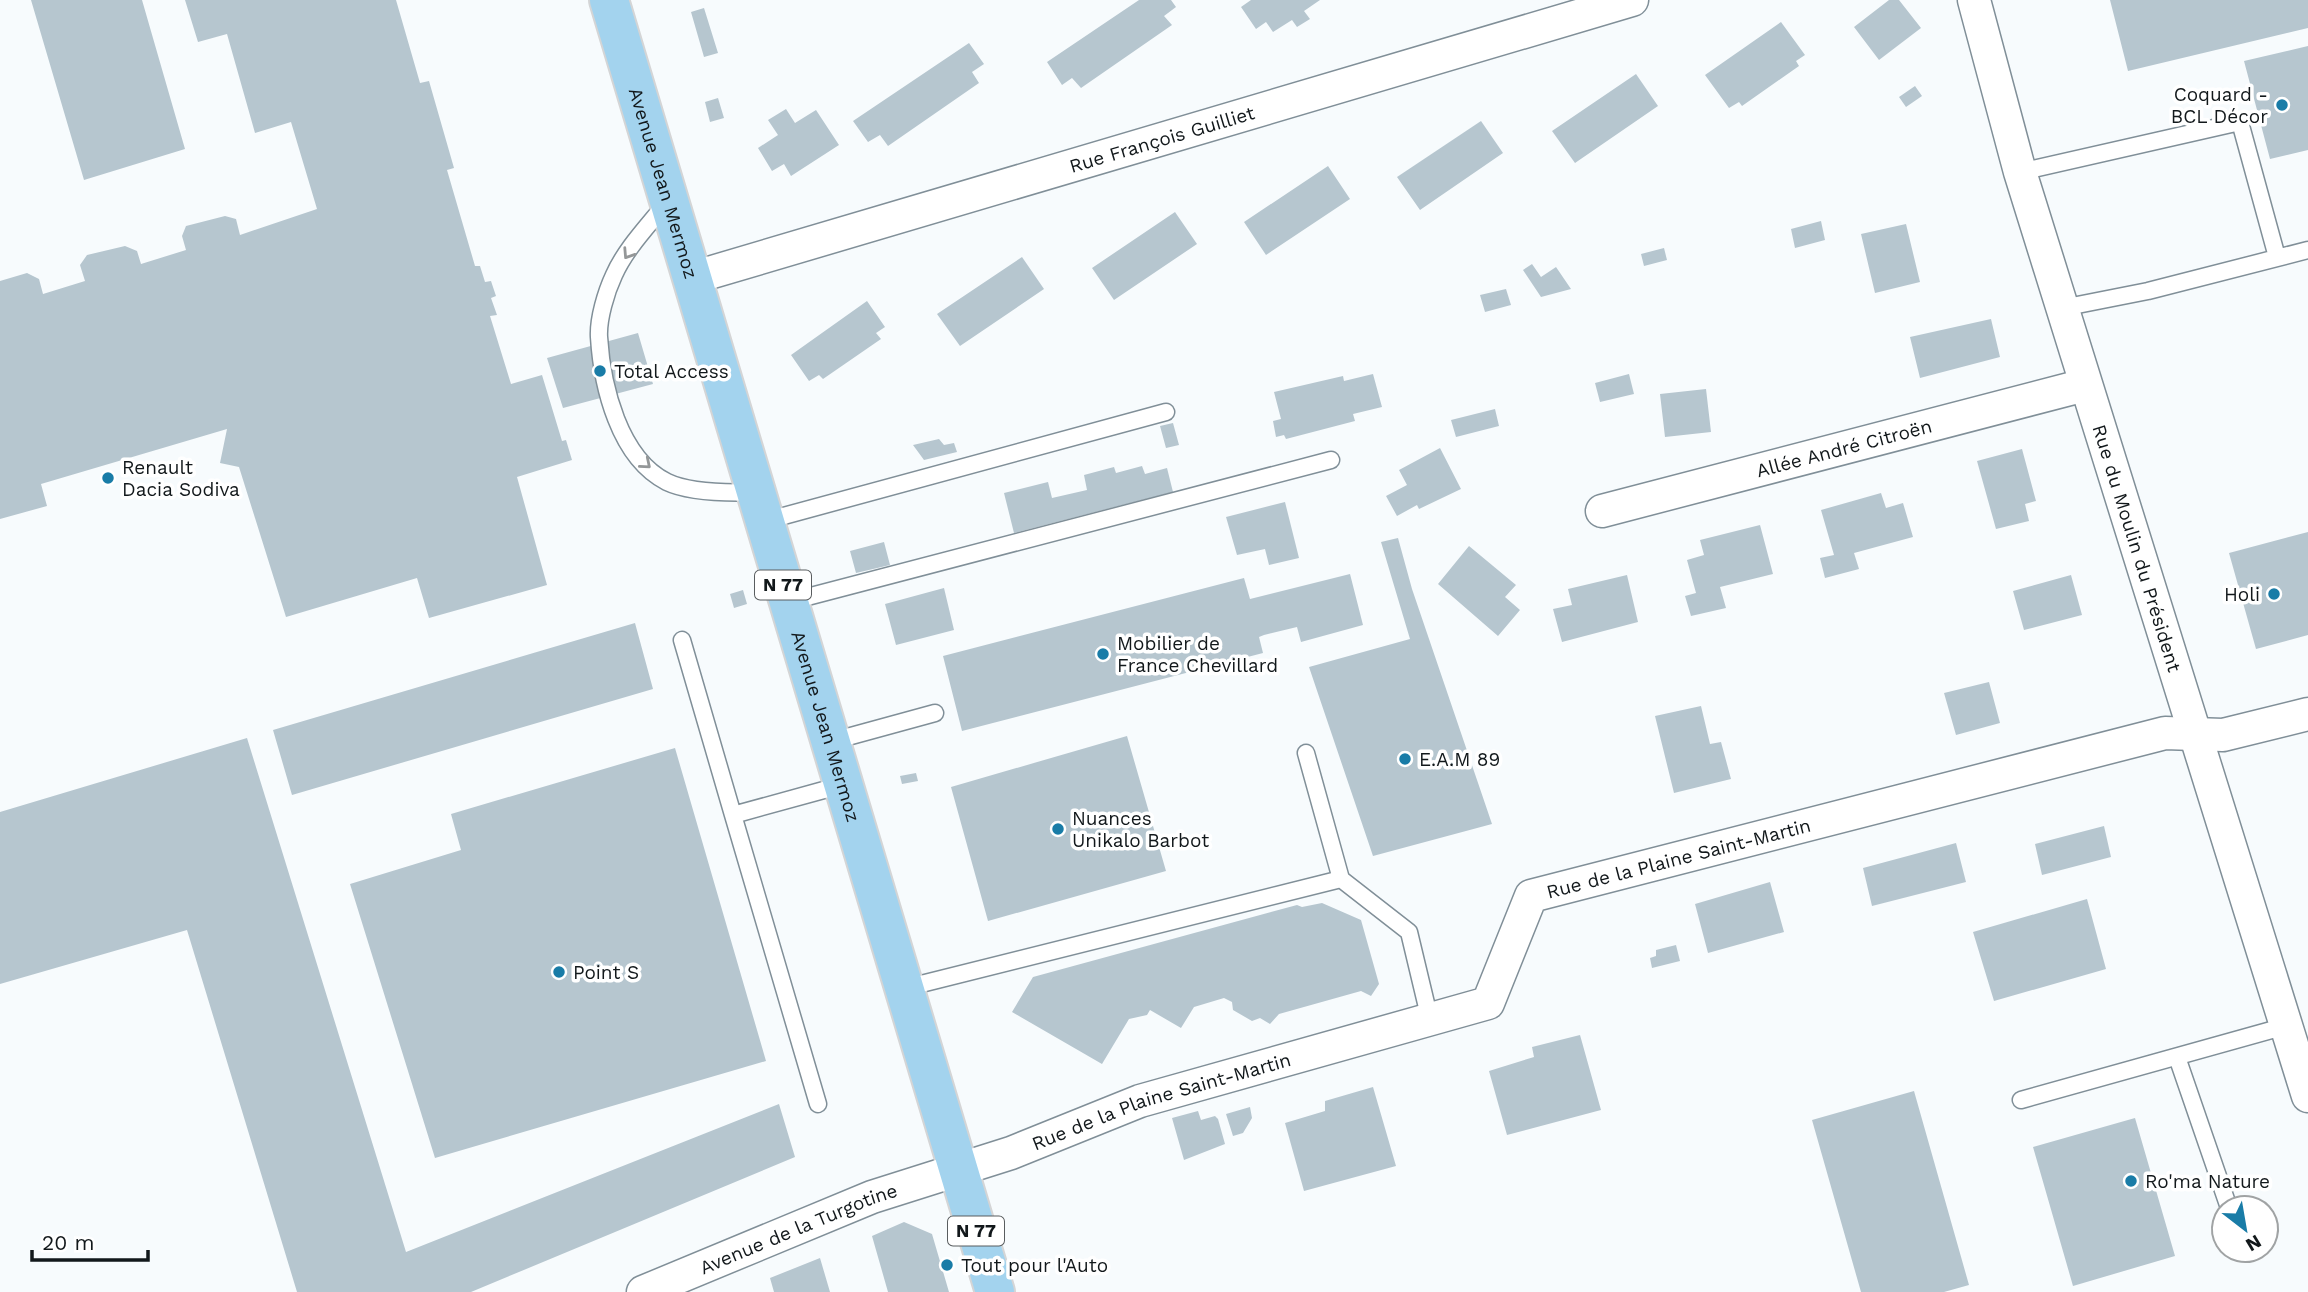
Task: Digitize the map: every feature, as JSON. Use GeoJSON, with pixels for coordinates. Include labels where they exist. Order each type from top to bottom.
{"type":"FeatureCollection","features":[{"type":"Feature","properties":{"kind":"main road","name":"Avenue Jean Mermoz"},"geometry":{"type":"LineString","coordinates":[[609,0],[902,989],[995,1292]]}},
{"type":"Feature","properties":{"kind":"street","name":"Rue François Guilliet"},"geometry":{"type":"LineString","coordinates":[[692,278],[1632,0]]}},
{"type":"Feature","properties":{"kind":"street","name":"Rue du Moulin du Président"},"geometry":{"type":"LineString","coordinates":[[1974,0],[2020,172],[2286,1026],[2303,1060],[2308,1096]]}},
{"type":"Feature","properties":{"kind":"street","name":"Allée André Citroën"},"geometry":{"type":"LineString","coordinates":[[1602,511],[2085,385]]}},
{"type":"Feature","properties":{"kind":"street"},"geometry":{"type":"LineString","coordinates":[[2194,734],[2223,735],[2308,714]]}},
{"type":"Feature","properties":{"kind":"street","name":"Rue de la Plaine Saint-Martin"},"geometry":{"type":"LineString","coordinates":[[957,1171],[1011,1153],[1140,1101],[1488,1003],[1531,896],[2165,733],[2194,734]]}},
{"type":"Feature","properties":{"kind":"street","name":"Avenue de la Turgotine"},"geometry":{"type":"LineString","coordinates":[[643,1292],[872,1197],[957,1171]]}},
{"type":"Feature","properties":{"kind":"lane"},"geometry":{"type":"LineString","coordinates":[[2020,172],[2240,122],[2277,257]]}},
{"type":"Feature","properties":{"kind":"lane"},"geometry":{"type":"LineString","coordinates":[[669,200],[640,235],[614,275],[599,335],[606,382],[618,421],[637,458],[667,482],[761,506],[1166,412]]}},
{"type":"Feature","properties":{"kind":"lane"},"geometry":{"type":"LineString","coordinates":[[2062,307],[2148,291],[2308,250]]}},
{"type":"Feature","properties":{"kind":"lane"},"geometry":{"type":"LineString","coordinates":[[788,603],[1331,460]]}},
{"type":"Feature","properties":{"kind":"lane"},"geometry":{"type":"LineString","coordinates":[[682,640],[818,1104]]}},
{"type":"Feature","properties":{"kind":"lane"},"geometry":{"type":"LineString","coordinates":[[829,742],[935,713]]}},
{"type":"Feature","properties":{"kind":"lane"},"geometry":{"type":"LineString","coordinates":[[1306,753],[1342,879],[1409,932],[1430,1020]]}},
{"type":"Feature","properties":{"kind":"lane"},"geometry":{"type":"LineString","coordinates":[[733,815],[842,785]]}},
{"type":"Feature","properties":{"kind":"lane"},"geometry":{"type":"LineString","coordinates":[[902,989],[1342,879]]}},
{"type":"Feature","properties":{"kind":"lane"},"geometry":{"type":"LineString","coordinates":[[2021,1100],[2286,1026]]}},
{"type":"Feature","properties":{"kind":"lane"},"geometry":{"type":"LineString","coordinates":[[2177,1057],[2224,1194]]}},
{"type":"Feature","properties":{"kind":"building"},"geometry":{"type":"Polygon","coordinates":[[[31,0],[142,0],[185,149],[84,180],[31,0]]]}},
{"type":"Feature","properties":{"kind":"building"},"geometry":{"type":"Polygon","coordinates":[[[185,0],[396,0],[420,83],[429,81],[454,168],[447,170],[475,266],[480,266],[485,282],[491,281],[496,296],[491,298],[497,315],[490,316],[511,384],[542,375],[562,441],[566,440],[572,460],[517,477],[547,585],[429,618],[417,578],[286,617],[239,467],[220,463],[227,429],[41,484],[47,506],[0,519],[0,281],[27,273],[39,279],[43,294],[85,281],[80,265],[87,255],[125,246],[137,251],[141,264],[186,250],[182,236],[186,226],[225,216],[236,219],[240,235],[317,209],[291,122],[255,133],[227,34],[198,42],[185,0]]]}},
{"type":"Feature","properties":{"kind":"building"},"geometry":{"type":"Polygon","coordinates":[[[1139,0],[1171,0],[1176,7],[1164,16],[1172,25],[1081,88],[1072,78],[1062,85],[1047,62],[1139,0]]]}},
{"type":"Feature","properties":{"kind":"building"},"geometry":{"type":"Polygon","coordinates":[[[1251,0],[1320,0],[1304,11],[1310,19],[1297,27],[1292,20],[1273,32],[1266,22],[1256,29],[1241,7],[1251,0]]]}},
{"type":"Feature","properties":{"kind":"building"},"geometry":{"type":"Polygon","coordinates":[[[1889,0],[1899,0],[1921,28],[1879,60],[1854,27],[1889,0]]]}},
{"type":"Feature","properties":{"kind":"building"},"geometry":{"type":"Polygon","coordinates":[[[2110,0],[2308,0],[2308,28],[2128,71],[2110,0]]]}},
{"type":"Feature","properties":{"kind":"building"},"geometry":{"type":"Polygon","coordinates":[[[704,8],[718,53],[704,57],[691,12],[704,8]]]}},
{"type":"Feature","properties":{"kind":"building"},"geometry":{"type":"Polygon","coordinates":[[[1781,22],[1805,55],[1796,61],[1799,66],[1742,106],[1739,102],[1729,108],[1705,75],[1781,22]]]}},
{"type":"Feature","properties":{"kind":"building"},"geometry":{"type":"Polygon","coordinates":[[[969,43],[984,64],[972,72],[979,83],[888,146],[880,135],[868,142],[853,121],[969,43]]]}},
{"type":"Feature","properties":{"kind":"building","name":"Coquard - BCL Décor"},"geometry":{"type":"Polygon","coordinates":[[[2308,46],[2308,150],[2270,159],[2244,61],[2308,46]]]}},
{"type":"Feature","properties":{"kind":"building"},"geometry":{"type":"Polygon","coordinates":[[[1636,74],[1658,106],[1575,163],[1552,131],[1636,74]]]}},
{"type":"Feature","properties":{"kind":"building"},"geometry":{"type":"Polygon","coordinates":[[[1915,86],[1922,96],[1906,107],[1899,97],[1915,86]]]}},
{"type":"Feature","properties":{"kind":"building"},"geometry":{"type":"Polygon","coordinates":[[[718,98],[724,118],[710,122],[705,102],[718,98]]]}},
{"type":"Feature","properties":{"kind":"building"},"geometry":{"type":"Polygon","coordinates":[[[786,109],[795,123],[816,110],[839,145],[791,176],[784,164],[772,171],[758,148],[778,135],[768,120],[786,109]]]}},
{"type":"Feature","properties":{"kind":"building"},"geometry":{"type":"Polygon","coordinates":[[[1481,121],[1503,153],[1420,210],[1397,177],[1481,121]]]}},
{"type":"Feature","properties":{"kind":"building"},"geometry":{"type":"Polygon","coordinates":[[[1328,166],[1350,199],[1266,255],[1244,222],[1328,166]]]}},
{"type":"Feature","properties":{"kind":"building"},"geometry":{"type":"Polygon","coordinates":[[[1175,212],[1197,244],[1114,300],[1092,268],[1175,212]]]}},
{"type":"Feature","properties":{"kind":"building"},"geometry":{"type":"Polygon","coordinates":[[[1821,221],[1825,240],[1795,248],[1791,229],[1821,221]]]}},
{"type":"Feature","properties":{"kind":"building"},"geometry":{"type":"Polygon","coordinates":[[[1906,224],[1920,282],[1875,293],[1861,234],[1906,224]]]}},
{"type":"Feature","properties":{"kind":"building"},"geometry":{"type":"Polygon","coordinates":[[[1664,248],[1667,260],[1644,266],[1641,254],[1664,248]]]}},
{"type":"Feature","properties":{"kind":"building"},"geometry":{"type":"Polygon","coordinates":[[[1022,257],[1044,289],[960,346],[937,314],[1022,257]]]}},
{"type":"Feature","properties":{"kind":"building"},"geometry":{"type":"Polygon","coordinates":[[[1532,264],[1541,277],[1556,267],[1571,289],[1541,297],[1523,270],[1532,264]]]}},
{"type":"Feature","properties":{"kind":"building"},"geometry":{"type":"Polygon","coordinates":[[[1506,289],[1511,305],[1485,312],[1480,295],[1506,289]]]}},
{"type":"Feature","properties":{"kind":"building"},"geometry":{"type":"Polygon","coordinates":[[[867,301],[885,327],[876,333],[881,339],[823,379],[819,375],[809,381],[791,355],[867,301]]]}},
{"type":"Feature","properties":{"kind":"building"},"geometry":{"type":"Polygon","coordinates":[[[1991,319],[2000,357],[1920,378],[1910,337],[1991,319]]]}},
{"type":"Feature","properties":{"kind":"building","name":"Total Access"},"geometry":{"type":"Polygon","coordinates":[[[638,333],[653,384],[563,408],[547,358],[638,333]]]}},
{"type":"Feature","properties":{"kind":"building"},"geometry":{"type":"Polygon","coordinates":[[[1373,374],[1382,407],[1353,414],[1355,421],[1286,439],[1284,435],[1276,437],[1273,421],[1281,419],[1274,392],[1343,376],[1344,381],[1373,374]]]}},
{"type":"Feature","properties":{"kind":"building"},"geometry":{"type":"Polygon","coordinates":[[[1629,374],[1634,394],[1600,402],[1595,383],[1629,374]]]}},
{"type":"Feature","properties":{"kind":"building"},"geometry":{"type":"Polygon","coordinates":[[[1706,389],[1711,432],[1665,437],[1660,394],[1706,389]]]}},
{"type":"Feature","properties":{"kind":"building"},"geometry":{"type":"Polygon","coordinates":[[[1495,409],[1499,426],[1456,437],[1451,420],[1495,409]]]}},
{"type":"Feature","properties":{"kind":"building"},"geometry":{"type":"Polygon","coordinates":[[[1173,423],[1179,445],[1166,448],[1160,426],[1173,423]]]}},
{"type":"Feature","properties":{"kind":"building"},"geometry":{"type":"Polygon","coordinates":[[[939,439],[944,445],[954,443],[957,452],[924,460],[913,445],[939,439]]]}},
{"type":"Feature","properties":{"kind":"building"},"geometry":{"type":"Polygon","coordinates":[[[1440,448],[1461,489],[1419,509],[1417,505],[1397,516],[1386,496],[1407,485],[1399,470],[1440,448]]]}},
{"type":"Feature","properties":{"kind":"building"},"geometry":{"type":"Polygon","coordinates":[[[2022,449],[2036,501],[2025,504],[2029,521],[1996,529],[1977,461],[2022,449]]]}},
{"type":"Feature","properties":{"kind":"building"},"geometry":{"type":"Polygon","coordinates":[[[1142,466],[1145,474],[1167,468],[1173,492],[1014,533],[1004,493],[1048,482],[1052,498],[1087,490],[1084,475],[1114,467],[1116,473],[1142,466]]]}},
{"type":"Feature","properties":{"kind":"building"},"geometry":{"type":"Polygon","coordinates":[[[1881,493],[1886,508],[1903,503],[1913,537],[1854,553],[1859,569],[1825,578],[1820,558],[1834,555],[1821,510],[1881,493]]]}},
{"type":"Feature","properties":{"kind":"building"},"geometry":{"type":"Polygon","coordinates":[[[1285,502],[1299,558],[1269,565],[1265,549],[1237,555],[1226,517],[1285,502]]]}},
{"type":"Feature","properties":{"kind":"building"},"geometry":{"type":"Polygon","coordinates":[[[1760,525],[1773,574],[1720,587],[1726,608],[1691,616],[1685,596],[1696,593],[1687,560],[1704,555],[1700,540],[1760,525]]]}},
{"type":"Feature","properties":{"kind":"building","name":"Holi"},"geometry":{"type":"Polygon","coordinates":[[[2308,532],[2308,635],[2256,649],[2229,553],[2308,532]]]}},
{"type":"Feature","properties":{"kind":"building","name":"E.A.M 89"},"geometry":{"type":"Polygon","coordinates":[[[1398,538],[1412,589],[1492,824],[1373,856],[1309,667],[1410,639],[1381,542],[1398,538]]]}},
{"type":"Feature","properties":{"kind":"building"},"geometry":{"type":"Polygon","coordinates":[[[884,542],[890,565],[856,573],[850,551],[884,542]]]}},
{"type":"Feature","properties":{"kind":"building"},"geometry":{"type":"Polygon","coordinates":[[[1469,546],[1516,585],[1505,597],[1520,610],[1498,636],[1438,584],[1469,546]]]}},
{"type":"Feature","properties":{"kind":"building","name":"Mobilier de France Chevillard"},"geometry":{"type":"Polygon","coordinates":[[[1350,574],[1363,625],[1301,642],[1297,627],[1264,635],[1259,637],[1263,653],[962,731],[943,656],[1244,578],[1250,599],[1350,574]]]}},
{"type":"Feature","properties":{"kind":"building"},"geometry":{"type":"Polygon","coordinates":[[[1627,575],[1638,622],[1562,642],[1553,609],[1572,605],[1568,589],[1627,575]]]}},
{"type":"Feature","properties":{"kind":"building"},"geometry":{"type":"Polygon","coordinates":[[[2071,575],[2082,615],[2024,630],[2013,591],[2071,575]]]}},
{"type":"Feature","properties":{"kind":"building"},"geometry":{"type":"Polygon","coordinates":[[[944,588],[954,630],[896,645],[885,604],[944,588]]]}},
{"type":"Feature","properties":{"kind":"building"},"geometry":{"type":"Polygon","coordinates":[[[743,590],[747,604],[734,608],[730,594],[743,590]]]}},
{"type":"Feature","properties":{"kind":"building"},"geometry":{"type":"Polygon","coordinates":[[[635,623],[653,689],[292,795],[273,730],[635,623]]]}},
{"type":"Feature","properties":{"kind":"building"},"geometry":{"type":"Polygon","coordinates":[[[1989,682],[2000,723],[1956,735],[1944,693],[1989,682]]]}},
{"type":"Feature","properties":{"kind":"building"},"geometry":{"type":"Polygon","coordinates":[[[1701,706],[1710,744],[1721,742],[1731,779],[1674,793],[1655,716],[1701,706]]]}},
{"type":"Feature","properties":{"kind":"building","name":"Nuances Unikalo Barbot"},"geometry":{"type":"Polygon","coordinates":[[[1127,736],[1166,871],[988,921],[951,787],[1127,736]]]}},
{"type":"Feature","properties":{"kind":"building"},"geometry":{"type":"Polygon","coordinates":[[[247,738],[406,1252],[779,1104],[795,1157],[471,1292],[297,1292],[187,930],[0,984],[0,812],[247,738]]]}},
{"type":"Feature","properties":{"kind":"building","name":"Point S"},"geometry":{"type":"Polygon","coordinates":[[[675,748],[766,1061],[435,1158],[350,884],[461,850],[451,814],[675,748]]]}},
{"type":"Feature","properties":{"kind":"building"},"geometry":{"type":"Polygon","coordinates":[[[916,773],[918,781],[902,784],[900,776],[916,773]]]}},
{"type":"Feature","properties":{"kind":"building"},"geometry":{"type":"Polygon","coordinates":[[[2104,826],[2111,857],[2042,875],[2035,844],[2104,826]]]}},
{"type":"Feature","properties":{"kind":"building"},"geometry":{"type":"Polygon","coordinates":[[[1956,843],[1966,882],[1872,906],[1863,868],[1956,843]]]}},
{"type":"Feature","properties":{"kind":"building"},"geometry":{"type":"Polygon","coordinates":[[[1770,882],[1784,932],[1708,953],[1695,904],[1770,882]]]}},
{"type":"Feature","properties":{"kind":"building"},"geometry":{"type":"Polygon","coordinates":[[[2087,899],[2106,969],[1994,1001],[1973,932],[2087,899]]]}},
{"type":"Feature","properties":{"kind":"building"},"geometry":{"type":"Polygon","coordinates":[[[1322,903],[1361,920],[1379,984],[1371,996],[1361,991],[1279,1014],[1270,1024],[1260,1018],[1252,1021],[1233,1010],[1232,1002],[1224,998],[1194,1007],[1181,1028],[1150,1010],[1147,1015],[1129,1019],[1102,1064],[1012,1012],[1033,977],[1297,905],[1302,907],[1322,903]]]}},
{"type":"Feature","properties":{"kind":"building"},"geometry":{"type":"Polygon","coordinates":[[[1676,945],[1680,961],[1652,968],[1650,958],[1656,956],[1656,950],[1676,945]]]}},
{"type":"Feature","properties":{"kind":"building"},"geometry":{"type":"Polygon","coordinates":[[[1580,1035],[1601,1110],[1507,1135],[1489,1071],[1534,1057],[1532,1047],[1580,1035]]]}},
{"type":"Feature","properties":{"kind":"building"},"geometry":{"type":"Polygon","coordinates":[[[1373,1087],[1396,1166],[1304,1191],[1285,1123],[1325,1111],[1325,1101],[1373,1087]]]}},
{"type":"Feature","properties":{"kind":"building"},"geometry":{"type":"Polygon","coordinates":[[[1914,1091],[1969,1285],[1944,1292],[1861,1292],[1812,1120],[1914,1091]]]}},
{"type":"Feature","properties":{"kind":"building"},"geometry":{"type":"Polygon","coordinates":[[[1250,1107],[1252,1118],[1243,1133],[1233,1136],[1226,1114],[1250,1107]]]}},
{"type":"Feature","properties":{"kind":"building"},"geometry":{"type":"Polygon","coordinates":[[[1198,1111],[1201,1120],[1215,1116],[1218,1119],[1225,1144],[1184,1160],[1172,1118],[1198,1111]]]}},
{"type":"Feature","properties":{"kind":"building"},"geometry":{"type":"Polygon","coordinates":[[[2135,1118],[2175,1256],[2073,1286],[2033,1147],[2135,1118]]]}},
{"type":"Feature","properties":{"kind":"building"},"geometry":{"type":"Polygon","coordinates":[[[904,1222],[932,1234],[949,1292],[888,1292],[872,1236],[904,1222]]]}},
{"type":"Feature","properties":{"kind":"building"},"geometry":{"type":"Polygon","coordinates":[[[820,1258],[830,1292],[774,1292],[770,1278],[820,1258]]]}},
{"type":"Feature","properties":{"kind":"place","name":"Coquard - BCL Décor"},"geometry":{"type":"Point","coordinates":[2282,105]}},
{"type":"Feature","properties":{"kind":"place","name":"Total Access"},"geometry":{"type":"Point","coordinates":[600,371]}},
{"type":"Feature","properties":{"kind":"place","name":"Renault Dacia Sodiva"},"geometry":{"type":"Point","coordinates":[108,478]}},
{"type":"Feature","properties":{"kind":"place","name":"Holi"},"geometry":{"type":"Point","coordinates":[2274,594]}},
{"type":"Feature","properties":{"kind":"place","name":"Mobilier de France Chevillard"},"geometry":{"type":"Point","coordinates":[1103,654]}},
{"type":"Feature","properties":{"kind":"place","name":"E.A.M 89"},"geometry":{"type":"Point","coordinates":[1405,759]}},
{"type":"Feature","properties":{"kind":"place","name":"Nuances Unikalo Barbot"},"geometry":{"type":"Point","coordinates":[1058,829]}},
{"type":"Feature","properties":{"kind":"place","name":"Point S"},"geometry":{"type":"Point","coordinates":[559,972]}},
{"type":"Feature","properties":{"kind":"place","name":"Ro'ma Nature"},"geometry":{"type":"Point","coordinates":[2131,1181]}},
{"type":"Feature","properties":{"kind":"place","name":"Tout pour l'Auto"},"geometry":{"type":"Point","coordinates":[947,1265]}}]}
